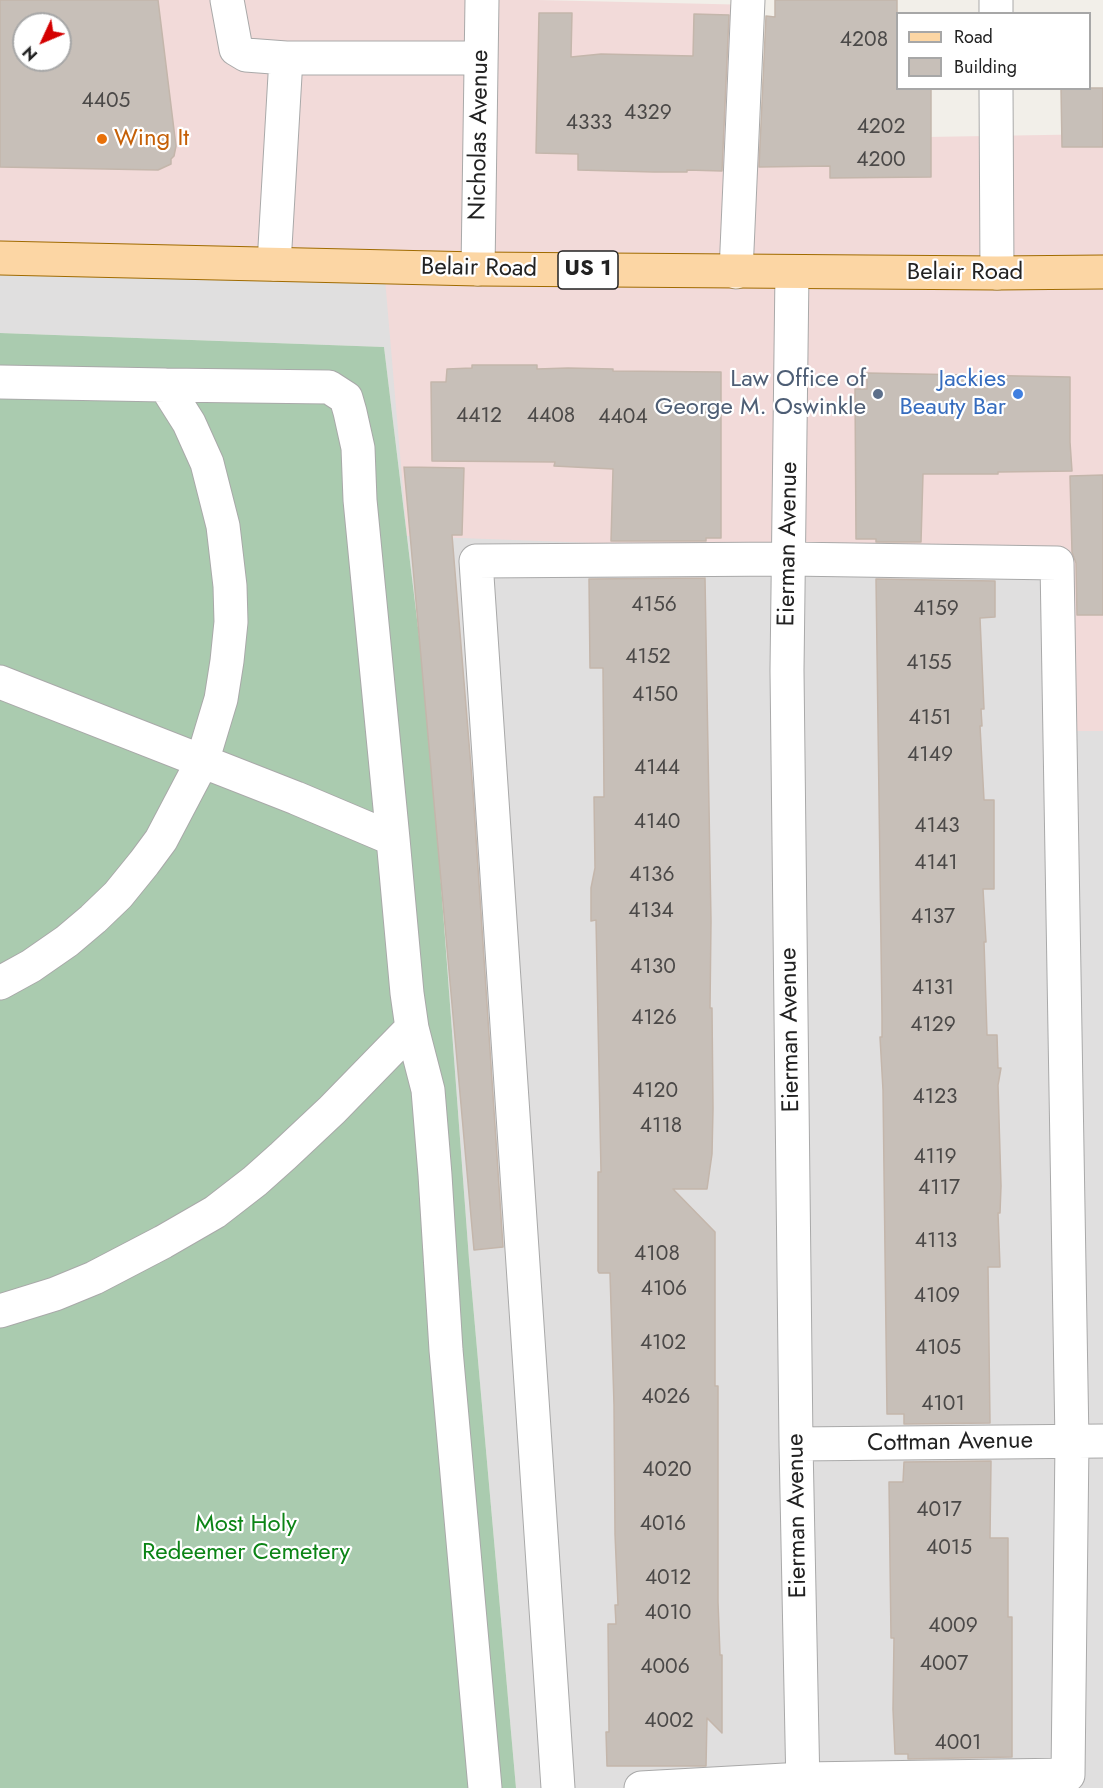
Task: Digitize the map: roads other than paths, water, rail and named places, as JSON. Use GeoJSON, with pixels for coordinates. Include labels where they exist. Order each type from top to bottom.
{"type":"FeatureCollection","features":[{"type":"Feature","properties":{"kind":"main road","name":"Belair Road"},"geometry":{"type":"LineString","coordinates":[[0,258],[478,269],[1103,272]]}},
{"type":"Feature","properties":{"kind":"street"},"geometry":{"type":"LineString","coordinates":[[227,0],[236,49],[246,55],[286,58],[481,58]]}},
{"type":"Feature","properties":{"kind":"street","name":"Nicholas Avenue"},"geometry":{"type":"LineString","coordinates":[[478,269],[482,0]]}},
{"type":"Feature","properties":{"kind":"street"},"geometry":{"type":"LineString","coordinates":[[736,272],[748,0]]}},
{"type":"Feature","properties":{"kind":"street"},"geometry":{"type":"LineString","coordinates":[[273,264],[286,58]]}},
{"type":"Feature","properties":{"kind":"street"},"geometry":{"type":"LineString","coordinates":[[996,90],[997,273]]}},
{"type":"Feature","properties":{"kind":"street","name":"Eierman Avenue"},"geometry":{"type":"LineString","coordinates":[[792,272],[788,694],[796,1444],[803,1783]]}},
{"type":"Feature","properties":{"kind":"street"},"geometry":{"type":"LineString","coordinates":[[0,382],[329,387],[346,398],[358,448],[360,500],[407,993],[412,1028],[429,1101],[446,1350],[485,1788]]}},
{"type":"Feature","properties":{"kind":"street"},"geometry":{"type":"LineString","coordinates":[[0,983],[31,966],[93,920],[118,895],[144,863],[161,840],[202,762],[221,699],[231,622],[231,585],[223,526],[207,463],[189,423],[165,385]]}},
{"type":"Feature","properties":{"kind":"street"},"geometry":{"type":"LineString","coordinates":[[558,1788],[476,561],[789,559],[1057,563],[1087,1441],[1067,1782],[803,1783],[641,1788]]}},
{"type":"Feature","properties":{"kind":"street"},"geometry":{"type":"LineString","coordinates":[[0,682],[296,798],[393,839]]}},
{"type":"Feature","properties":{"kind":"street"},"geometry":{"type":"LineString","coordinates":[[0,1311],[55,1294],[94,1278],[215,1212],[255,1181],[300,1141],[412,1028]]}},
{"type":"Feature","properties":{"kind":"street","name":"Cottman Avenue"},"geometry":{"type":"LineString","coordinates":[[796,1444],[1087,1441]]}},
{"type":"Feature","properties":{"kind":"place","name":"Wing It"},"geometry":{"type":"Point","coordinates":[102,139]}},
{"type":"Feature","properties":{"kind":"place","name":"Law Office of George M. Oswinkle"},"geometry":{"type":"Point","coordinates":[878,394]}},
{"type":"Feature","properties":{"kind":"place","name":"Jackies Beauty Bar"},"geometry":{"type":"Point","coordinates":[1018,394]}},
{"type":"Feature","properties":{"kind":"park label","name":"Most Holy Redeemer Cemetery"},"geometry":{"type":"Point","coordinates":[246,1539]}}]}
